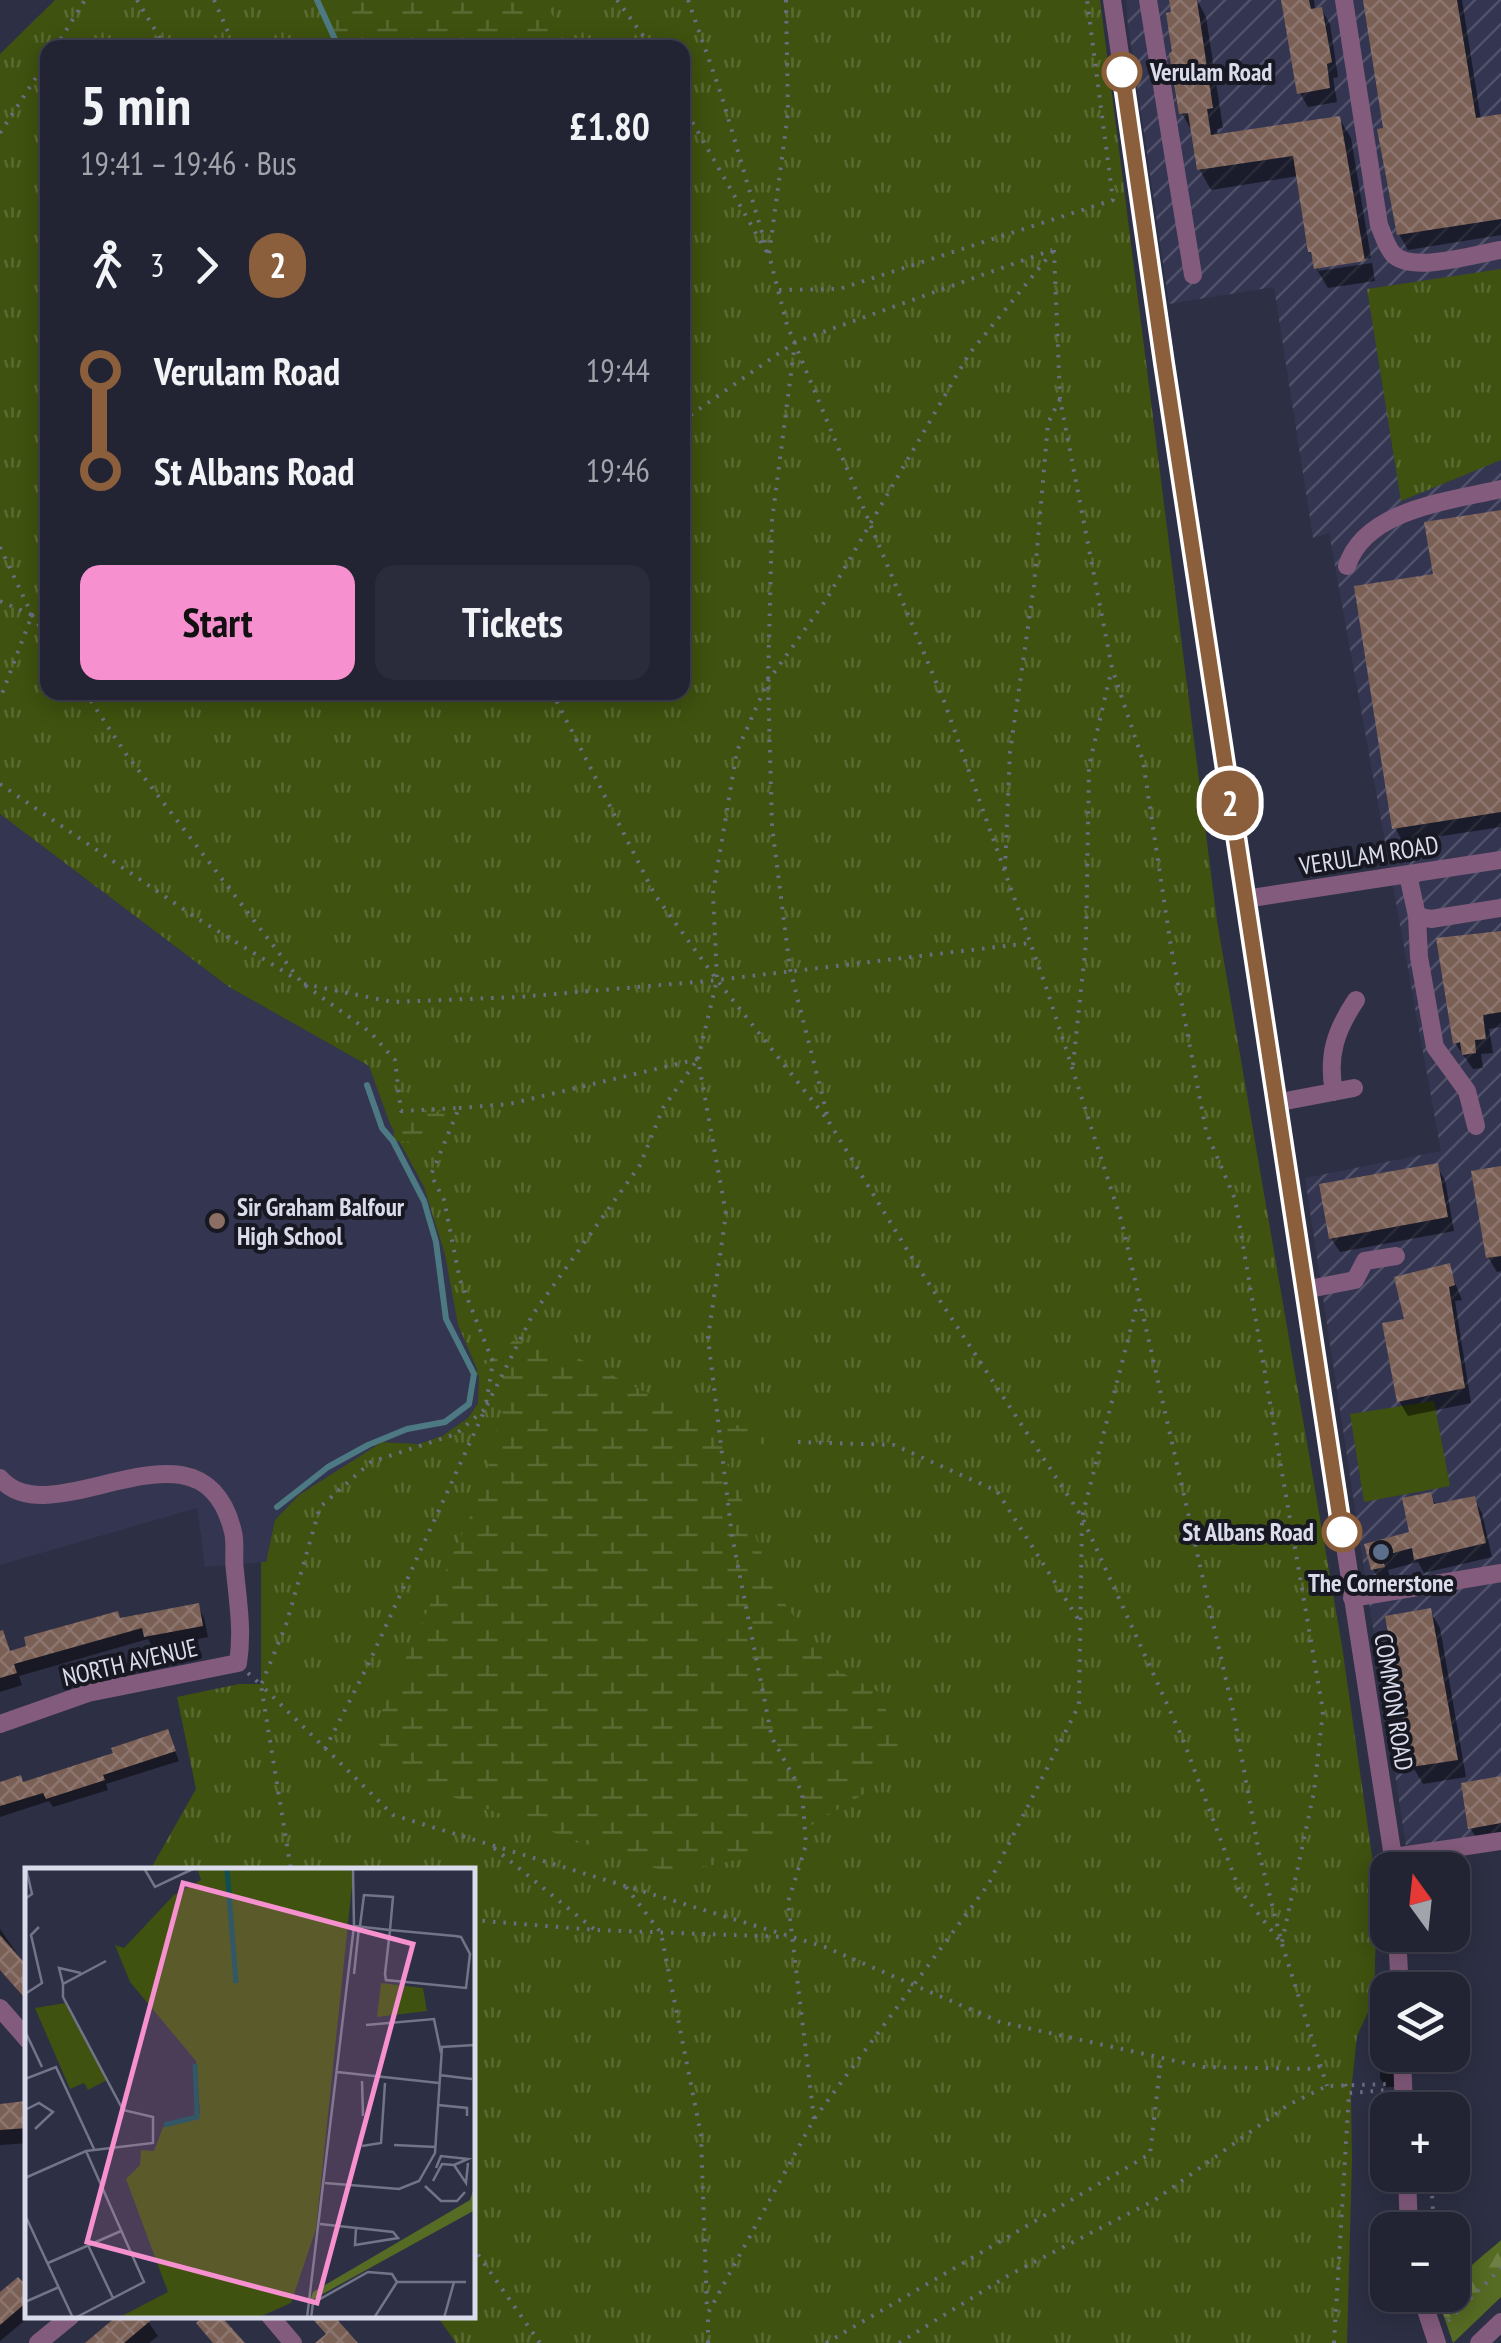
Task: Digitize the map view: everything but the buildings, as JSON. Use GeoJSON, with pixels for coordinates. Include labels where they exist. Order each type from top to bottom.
{"type":"FeatureCollection","features":[{"type":"Feature","properties":{"kind":"street","name":"COMMON ROAD"},"geometry":{"type":"LineString","coordinates":[[1112,0],[1244,899],[1392,1852]]}},
{"type":"Feature","properties":{"kind":"street"},"geometry":{"type":"LineString","coordinates":[[1148,0],[1192,275]]}},
{"type":"Feature","properties":{"kind":"street"},"geometry":{"type":"LineString","coordinates":[[1344,0],[1379,225],[1388,248],[1396,258],[1415,264],[1501,250]]}},
{"type":"Feature","properties":{"kind":"street"},"geometry":{"type":"LineString","coordinates":[[1347,566],[1353,547],[1364,535],[1402,515],[1501,489]]}},
{"type":"Feature","properties":{"kind":"street","name":"VERULAM ROAD"},"geometry":{"type":"LineString","coordinates":[[1244,899],[1501,860]]}},
{"type":"Feature","properties":{"kind":"street"},"geometry":{"type":"LineString","coordinates":[[1408,875],[1436,1047],[1466,1092],[1476,1126]]}},
{"type":"Feature","properties":{"kind":"street"},"geometry":{"type":"LineString","coordinates":[[1417,916],[1431,919],[1501,908]]}},
{"type":"Feature","properties":{"kind":"street"},"geometry":{"type":"LineString","coordinates":[[1334,1092],[1330,1067],[1340,1028],[1356,1000]]}},
{"type":"Feature","properties":{"kind":"street"},"geometry":{"type":"LineString","coordinates":[[1276,1103],[1354,1088]]}},
{"type":"Feature","properties":{"kind":"street"},"geometry":{"type":"LineString","coordinates":[[1304,1290],[1354,1280],[1365,1261],[1396,1256]]}},
{"type":"Feature","properties":{"kind":"street","name":"NORTH AVENUE"},"geometry":{"type":"LineString","coordinates":[[0,1478],[34,1497],[163,1473],[197,1478],[220,1501],[234,1533],[242,1635],[238,1663],[88,1693],[0,1724]]}},
{"type":"Feature","properties":{"kind":"street"},"geometry":{"type":"LineString","coordinates":[[1352,1598],[1474,1587],[1501,1573]]}},
{"type":"Feature","properties":{"kind":"street"},"geometry":{"type":"LineString","coordinates":[[1450,1852],[1501,1841]]}},
{"type":"Feature","properties":{"kind":"street"},"geometry":{"type":"LineString","coordinates":[[0,2008],[25,2037]]}},
{"type":"Feature","properties":{"kind":"street"},"geometry":{"type":"LineString","coordinates":[[1403,2072],[1404,2092]]}},
{"type":"Feature","properties":{"kind":"street"},"geometry":{"type":"LineString","coordinates":[[1427,2312],[1438,2343]]}},
{"type":"Feature","properties":{"kind":"street"},"geometry":{"type":"LineString","coordinates":[[38,2343],[69,2318]]}},
{"type":"Feature","properties":{"kind":"street"},"geometry":{"type":"LineString","coordinates":[[272,2318],[293,2343]]}},
{"type":"Feature","properties":{"kind":"street"},"geometry":{"type":"LineString","coordinates":[[1480,2343],[1501,2322]]}},
{"type":"Feature","properties":{"kind":"path"},"geometry":{"type":"LineString","coordinates":[[60,40],[84,0]]}},
{"type":"Feature","properties":{"kind":"path"},"geometry":{"type":"LineString","coordinates":[[137,0],[161,40]]}},
{"type":"Feature","properties":{"kind":"path"},"geometry":{"type":"LineString","coordinates":[[214,0],[232,40]]}},
{"type":"Feature","properties":{"kind":"path"},"geometry":{"type":"LineString","coordinates":[[617,0],[646,40]]}},
{"type":"Feature","properties":{"kind":"path"},"geometry":{"type":"LineString","coordinates":[[688,0],[721,94],[794,342],[944,701],[1030,942],[1122,1223],[1234,1715],[1259,1853],[1317,2067],[1327,2086]]}},
{"type":"Feature","properties":{"kind":"path"},"geometry":{"type":"LineString","coordinates":[[769,256],[788,114],[786,0]]}},
{"type":"Feature","properties":{"kind":"path"},"geometry":{"type":"LineString","coordinates":[[778,290],[838,289],[1113,200],[1087,0]]}},
{"type":"Feature","properties":{"kind":"path"},"geometry":{"type":"LineString","coordinates":[[0,134],[40,72]]}},
{"type":"Feature","properties":{"kind":"path"},"geometry":{"type":"LineString","coordinates":[[690,119],[769,256]]}},
{"type":"Feature","properties":{"kind":"path"},"geometry":{"type":"LineString","coordinates":[[690,415],[794,342],[1054,250]]}},
{"type":"Feature","properties":{"kind":"path"},"geometry":{"type":"LineString","coordinates":[[1054,250],[1060,399],[1112,668],[1143,761],[1206,1131],[1235,1199],[1324,1711],[1314,1792],[1282,1944]]}},
{"type":"Feature","properties":{"kind":"path"},"geometry":{"type":"LineString","coordinates":[[325,1748],[534,1314],[640,1165],[663,1108],[698,1059],[717,980],[713,893],[738,751],[768,680],[826,600],[969,354],[1054,250]]}},
{"type":"Feature","properties":{"kind":"path"},"geometry":{"type":"LineString","coordinates":[[794,342],[772,520],[768,680],[772,826],[790,969],[830,1122]]}},
{"type":"Feature","properties":{"kind":"path"},"geometry":{"type":"LineString","coordinates":[[1004,873],[1010,752],[1034,584],[1048,423],[1060,399]]}},
{"type":"Feature","properties":{"kind":"path"},"geometry":{"type":"LineString","coordinates":[[0,547],[40,626]]}},
{"type":"Feature","properties":{"kind":"path"},"geometry":{"type":"LineString","coordinates":[[0,601],[40,614]]}},
{"type":"Feature","properties":{"kind":"path"},"geometry":{"type":"LineString","coordinates":[[0,699],[32,614]]}},
{"type":"Feature","properties":{"kind":"path"},"geometry":{"type":"LineString","coordinates":[[1072,1070],[1086,943],[1089,766],[1112,668]]}},
{"type":"Feature","properties":{"kind":"path"},"geometry":{"type":"LineString","coordinates":[[90,700],[126,754],[302,983],[392,1002],[519,996],[717,980],[1030,942]]}},
{"type":"Feature","properties":{"kind":"path"},"geometry":{"type":"LineString","coordinates":[[556,700],[655,895],[830,1122],[924,1277],[1082,1517],[1182,1737],[1239,1889],[1282,1944]]}},
{"type":"Feature","properties":{"kind":"path"},"geometry":{"type":"LineString","coordinates":[[0,784],[370,1032],[395,1060],[401,1111],[509,1104],[698,1059]]}},
{"type":"Feature","properties":{"kind":"path"},"geometry":{"type":"LineString","coordinates":[[698,1059],[726,1214],[708,1338],[732,1536],[772,1738],[802,1792],[806,1845],[788,1902],[814,2119]]}},
{"type":"Feature","properties":{"kind":"path"},"geometry":{"type":"LineString","coordinates":[[291,1868],[261,1685],[286,1625],[320,1507],[371,1462],[456,1434],[485,1409],[493,1362],[460,1280],[444,1200],[430,1175],[460,1108]]}},
{"type":"Feature","properties":{"kind":"path"},"geometry":{"type":"LineString","coordinates":[[708,2313],[814,2119],[988,1885],[1079,1705],[1082,1517],[1139,1297]]}},
{"type":"Feature","properties":{"kind":"path"},"geometry":{"type":"LineString","coordinates":[[798,1442],[894,1444],[997,1491],[1080,1622]]}},
{"type":"Feature","properties":{"kind":"path"},"geometry":{"type":"LineString","coordinates":[[238,1663],[393,1816],[826,1947],[1000,2022],[1203,2068],[1317,2067]]}},
{"type":"Feature","properties":{"kind":"path"},"geometry":{"type":"LineString","coordinates":[[491,1845],[595,1930]]}},
{"type":"Feature","properties":{"kind":"path"},"geometry":{"type":"LineString","coordinates":[[626,1887],[661,1933],[701,2134],[708,2343]]}},
{"type":"Feature","properties":{"kind":"path"},"geometry":{"type":"LineString","coordinates":[[475,1920],[595,1930],[792,1937]]}},
{"type":"Feature","properties":{"kind":"path"},"geometry":{"type":"LineString","coordinates":[[826,2343],[1150,2154],[1162,2058]]}},
{"type":"Feature","properties":{"kind":"path"},"geometry":{"type":"LineString","coordinates":[[1334,2343],[1349,2093],[1345,2084]]}},
{"type":"Feature","properties":{"kind":"path"},"geometry":{"type":"LineString","coordinates":[[899,2343],[1009,2276],[1155,2200],[1288,2104],[1327,2086],[1404,2087]]}},
{"type":"Feature","properties":{"kind":"path"},"geometry":{"type":"LineString","coordinates":[[1349,2093],[1404,2087]]}},
{"type":"Feature","properties":{"kind":"path"},"geometry":{"type":"LineString","coordinates":[[475,2250],[540,2343]]}},
{"type":"Feature","properties":{"kind":"path"},"geometry":{"type":"LineString","coordinates":[[1444,2325],[1501,2268]]}},
{"type":"Feature","properties":{"kind":"shaded area"},"geometry":{"type":"Polygon","coordinates":[[[1127,0],[1501,0],[1501,1845],[1458,1852],[1407,1852],[1305,1178],[1441,1151],[1329,533],[1313,538],[1274,287],[1169,304],[1127,0]]]}},
{"type":"Feature","properties":{"kind":"shaded area","name":"Sir Graham Balfour High School"},"geometry":{"type":"Polygon","coordinates":[[[0,814],[229,987],[369,1066],[390,1124],[424,1187],[445,1255],[458,1325],[479,1374],[478,1403],[468,1418],[442,1436],[419,1444],[382,1442],[299,1495],[275,1520],[266,1562],[205,1567],[197,1508],[0,1565],[0,814]]]}},
{"type":"Feature","properties":{"kind":"green space"},"geometry":{"type":"Polygon","coordinates":[[[55,0],[1100,0],[1217,921],[1342,1646],[1371,1852],[1370,1952],[1375,1952],[1375,1972],[1370,1972],[1370,2008],[1357,2036],[1351,2092],[1347,2343],[456,2343],[438,2318],[475,2318],[475,1868],[151,1868],[196,1789],[177,1697],[239,1684],[261,1684],[261,1562],[266,1562],[275,1520],[299,1495],[382,1442],[419,1444],[442,1436],[468,1418],[478,1403],[479,1374],[458,1325],[445,1255],[424,1187],[390,1124],[369,1066],[229,987],[0,814],[0,54],[55,0]]]}},
{"type":"Feature","properties":{"kind":"green space"},"geometry":{"type":"Polygon","coordinates":[[[317,0],[542,0],[569,40],[336,40],[317,0]]]}},
{"type":"Feature","properties":{"kind":"green space"},"geometry":{"type":"Polygon","coordinates":[[[1501,269],[1501,460],[1401,501],[1367,289],[1501,269]]]}},
{"type":"Feature","properties":{"kind":"green space"},"geometry":{"type":"Polygon","coordinates":[[[445,1111],[443,1125],[417,1142],[393,1141],[394,1129],[416,1113],[445,1111]]]}},
{"type":"Feature","properties":{"kind":"green space"},"geometry":{"type":"Polygon","coordinates":[[[514,1340],[568,1353],[698,1419],[774,1431],[781,1441],[774,1446],[718,1435],[775,1589],[827,1665],[879,1692],[899,1744],[867,1792],[763,1854],[672,1874],[413,1783],[371,1735],[483,1488],[508,1383],[474,1374],[514,1340]]]}},
{"type":"Feature","properties":{"kind":"green space"},"geometry":{"type":"Polygon","coordinates":[[[1434,1401],[1450,1486],[1364,1502],[1350,1414],[1434,1401]]]}},
{"type":"Feature","properties":{"kind":"green space"},"geometry":{"type":"Polygon","coordinates":[[[1501,2240],[1501,2297],[1453,2343],[1442,2312],[1470,2312],[1470,2268],[1501,2240]]]}},
{"type":"Feature","properties":{"kind":"waterway"},"geometry":{"type":"LineString","coordinates":[[317,0],[335,40]]}},
{"type":"Feature","properties":{"kind":"waterway"},"geometry":{"type":"LineString","coordinates":[[277,1507],[328,1467],[368,1445],[407,1429],[445,1422],[469,1404],[474,1374],[446,1319],[436,1242],[424,1201],[393,1141],[382,1128],[367,1085]]}},
{"type":"Feature","properties":{"kind":"bus line","name":"2"},"geometry":{"type":"LineString","coordinates":[[1122,72],[1342,1532]]}},
{"type":"Feature","properties":{"kind":"place","name":"Verulam Road"},"geometry":{"type":"Point","coordinates":[1122,72]}},
{"type":"Feature","properties":{"kind":"place","name":"Sir Graham Balfour High School"},"geometry":{"type":"Point","coordinates":[217,1221]}},
{"type":"Feature","properties":{"kind":"place","name":"St Albans Road"},"geometry":{"type":"Point","coordinates":[1342,1532]}},
{"type":"Feature","properties":{"kind":"place","name":"The Cornerstone"},"geometry":{"type":"Point","coordinates":[1381,1552]}}]}
